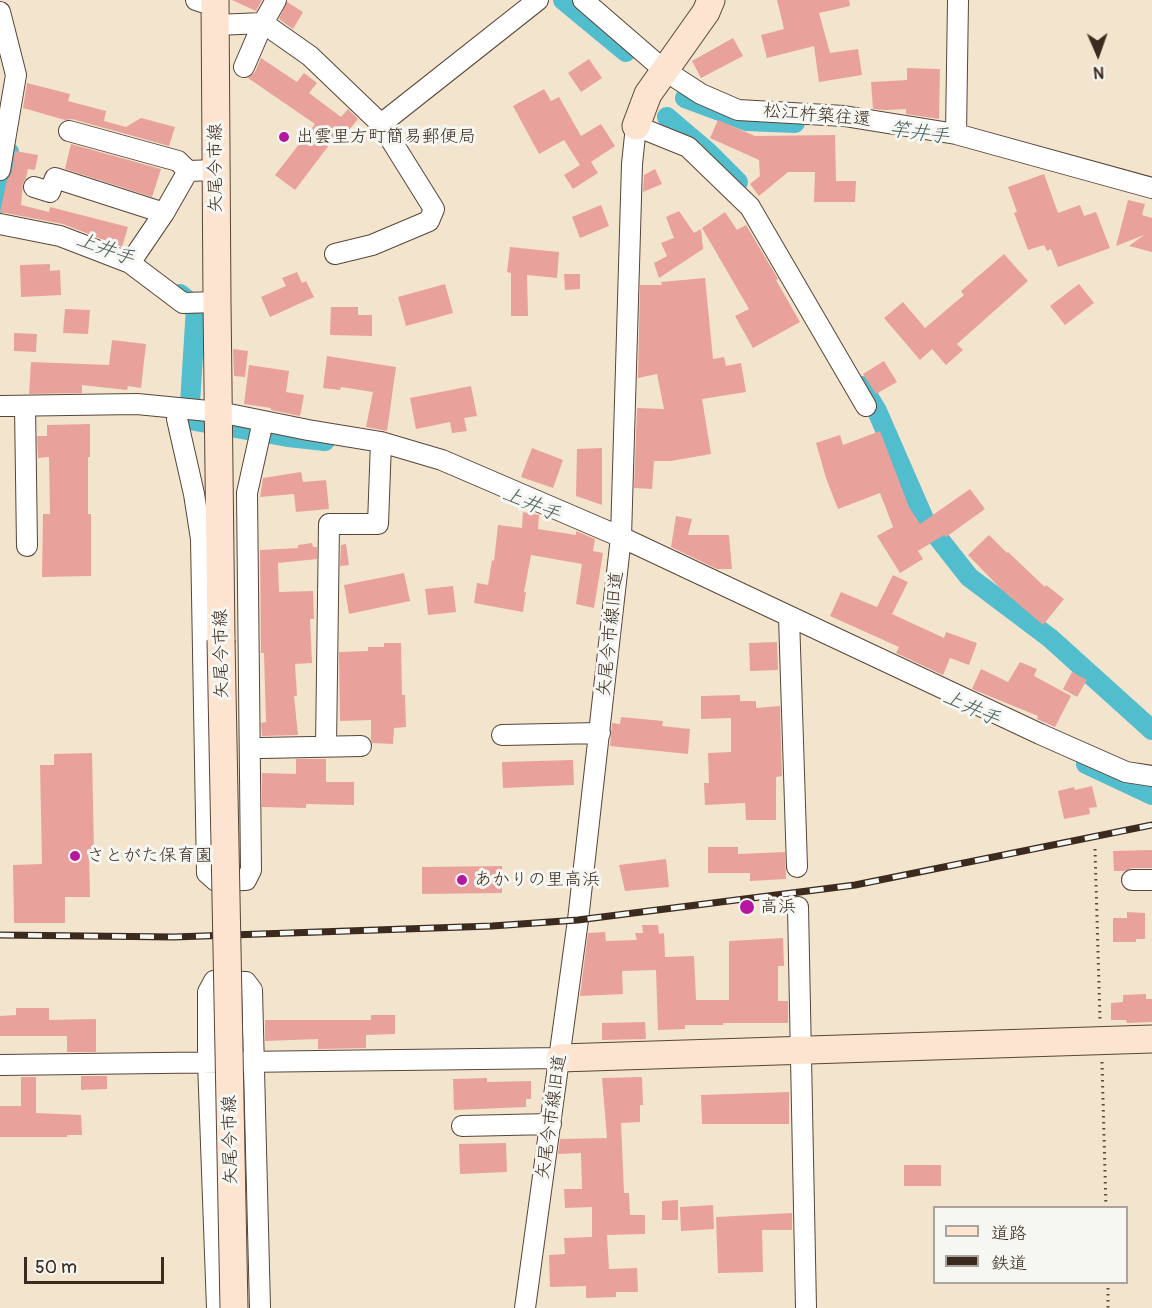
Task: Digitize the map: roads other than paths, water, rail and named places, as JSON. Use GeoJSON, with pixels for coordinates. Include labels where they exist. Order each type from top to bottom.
{"type":"FeatureCollection","features":[{"type":"Feature","properties":{"kind":"main road","name":"矢尾今市線旧道"},"geometry":{"type":"LineString","coordinates":[[636,126],[648,94],[706,12],[711,0]]}},
{"type":"Feature","properties":{"kind":"main road","name":"矢尾今市線"},"geometry":{"type":"LineString","coordinates":[[211,7],[216,170],[234,1308]]}},
{"type":"Feature","properties":{"kind":"main road"},"geometry":{"type":"LineString","coordinates":[[560,1058],[1152,1039]]}},
{"type":"Feature","properties":{"kind":"street"},"geometry":{"type":"LineString","coordinates":[[244,68],[263,23],[276,0]]}},
{"type":"Feature","properties":{"kind":"street"},"geometry":{"type":"LineString","coordinates":[[381,123],[538,0]]}},
{"type":"Feature","properties":{"kind":"street"},"geometry":{"type":"LineString","coordinates":[[583,0],[664,70]]}},
{"type":"Feature","properties":{"kind":"street"},"geometry":{"type":"LineString","coordinates":[[956,134],[958,0]]}},
{"type":"Feature","properties":{"kind":"street"},"geometry":{"type":"LineString","coordinates":[[211,7],[263,23],[310,56],[381,123],[434,209],[429,221],[372,245],[334,254]]}},
{"type":"Feature","properties":{"kind":"street"},"geometry":{"type":"LineString","coordinates":[[0,12],[8,74],[0,170]]}},
{"type":"Feature","properties":{"kind":"street","name":"松江杵築往還"},"geometry":{"type":"LineString","coordinates":[[664,70],[701,94],[738,110],[844,116],[956,134],[1152,188]]}},
{"type":"Feature","properties":{"kind":"street"},"geometry":{"type":"LineString","coordinates":[[636,126],[688,147],[750,207],[866,406]]}},
{"type":"Feature","properties":{"kind":"street","name":"矢尾今市線旧道"},"geometry":{"type":"LineString","coordinates":[[525,1308],[560,1058],[600,733],[621,537],[632,176],[636,126]]}},
{"type":"Feature","properties":{"kind":"street"},"geometry":{"type":"LineString","coordinates":[[69,131],[178,161],[188,171],[216,170]]}},
{"type":"Feature","properties":{"kind":"street"},"geometry":{"type":"LineString","coordinates":[[130,263],[164,213],[188,171]]}},
{"type":"Feature","properties":{"kind":"street"},"geometry":{"type":"LineString","coordinates":[[34,187],[50,192],[55,178],[164,213]]}},
{"type":"Feature","properties":{"kind":"street"},"geometry":{"type":"LineString","coordinates":[[0,224],[60,236],[130,263],[183,303],[217,302]]}},
{"type":"Feature","properties":{"kind":"street"},"geometry":{"type":"LineString","coordinates":[[0,406],[137,404],[219,412],[381,442],[442,460],[621,537],[1126,772],[1152,776]]}},
{"type":"Feature","properties":{"kind":"street"},"geometry":{"type":"LineString","coordinates":[[25,406],[27,546]]}},
{"type":"Feature","properties":{"kind":"street"},"geometry":{"type":"LineString","coordinates":[[177,408],[177,420],[194,494],[201,539],[207,873],[216,881],[246,880],[251,870],[247,493],[263,421]]}},
{"type":"Feature","properties":{"kind":"street"},"geometry":{"type":"LineString","coordinates":[[326,746],[329,524],[378,524],[381,442]]}},
{"type":"Feature","properties":{"kind":"street"},"geometry":{"type":"LineString","coordinates":[[789,617],[797,867]]}},
{"type":"Feature","properties":{"kind":"street"},"geometry":{"type":"LineString","coordinates":[[502,735],[600,733]]}},
{"type":"Feature","properties":{"kind":"street"},"geometry":{"type":"LineString","coordinates":[[261,748],[361,746]]}},
{"type":"Feature","properties":{"kind":"street"},"geometry":{"type":"LineString","coordinates":[[798,907],[806,1308]]}},
{"type":"Feature","properties":{"kind":"street"},"geometry":{"type":"LineString","coordinates":[[217,1308],[208,1062],[208,992],[214,981],[246,982],[252,990],[260,1308]]}},
{"type":"Feature","properties":{"kind":"street"},"geometry":{"type":"LineString","coordinates":[[0,1065],[560,1058]]}},
{"type":"Feature","properties":{"kind":"street"},"geometry":{"type":"LineString","coordinates":[[462,1126],[551,1124]]}},
{"type":"Feature","properties":{"kind":"waterway","name":"竿井手"},"geometry":{"type":"LineString","coordinates":[[563,0],[626,52]]}},
{"type":"Feature","properties":{"kind":"waterway","name":"竿井手"},"geometry":{"type":"LineString","coordinates":[[685,98],[747,121],[795,123]]}},
{"type":"Feature","properties":{"kind":"waterway"},"geometry":{"type":"LineString","coordinates":[[667,117],[708,152],[738,182]]}},
{"type":"Feature","properties":{"kind":"waterway","name":"上井手"},"geometry":{"type":"LineString","coordinates":[[0,203],[9,152]]}},
{"type":"Feature","properties":{"kind":"waterway","name":"上井手"},"geometry":{"type":"LineString","coordinates":[[180,294],[196,307],[189,420],[325,441]]}},
{"type":"Feature","properties":{"kind":"waterway"},"geometry":{"type":"LineString","coordinates":[[862,386],[877,411],[925,521],[969,577],[1050,638],[1152,730]]}},
{"type":"Feature","properties":{"kind":"waterway","name":"上井手"},"geometry":{"type":"LineString","coordinates":[[1086,764],[1152,795]]}},
{"type":"Feature","properties":{"kind":"railway"},"geometry":{"type":"LineString","coordinates":[[0,935],[174,937],[492,926],[578,920],[855,885],[1152,825]]}},
{"type":"Feature","properties":{"kind":"place","name":"出雲里方町簡易郵便局"},"geometry":{"type":"Point","coordinates":[284,137]}},
{"type":"Feature","properties":{"kind":"place","name":"さとがた保育園"},"geometry":{"type":"Point","coordinates":[75,856]}},
{"type":"Feature","properties":{"kind":"place","name":"あかりの里高浜"},"geometry":{"type":"Point","coordinates":[462,880]}},
{"type":"Feature","properties":{"kind":"place","name":"高浜"},"geometry":{"type":"Point","coordinates":[747,907]}}]}
